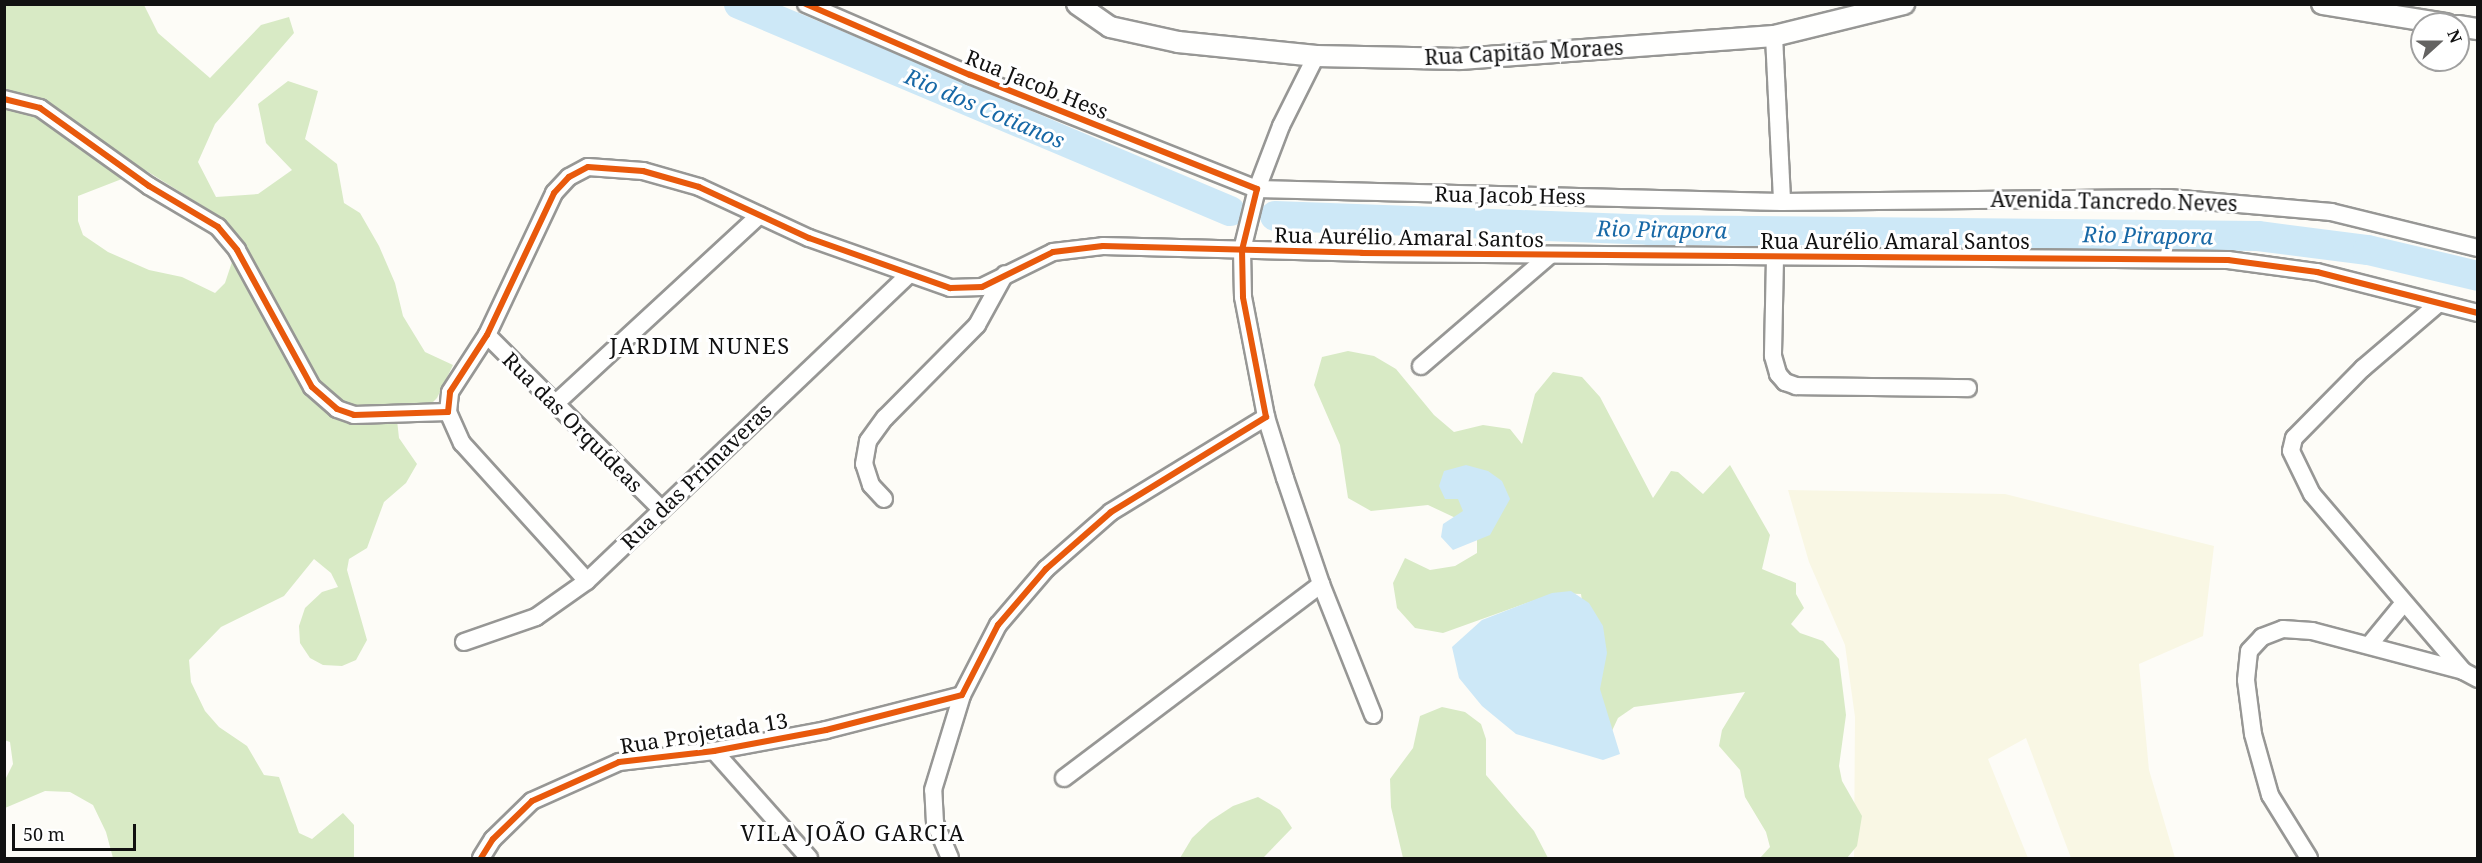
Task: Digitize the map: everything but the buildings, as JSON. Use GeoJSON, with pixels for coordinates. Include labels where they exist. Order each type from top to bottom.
{"type":"FeatureCollection","features":[{"type":"Feature","properties":{"kind":"street","name":"Rua Jacob Hess"},"geometry":{"type":"LineString","coordinates":[[806,4],[970,75],[1257,189],[1782,202]]}},
{"type":"Feature","properties":{"kind":"street","name":"Rua Capitão Moraes"},"geometry":{"type":"LineString","coordinates":[[1077,4],[1110,27],[1178,42],[1316,56],[1460,59],[1774,36],[1862,10],[1904,4]]}},
{"type":"Feature","properties":{"kind":"street"},"geometry":{"type":"LineString","coordinates":[[2322,4],[2410,18]]}},
{"type":"Feature","properties":{"kind":"street"},"geometry":{"type":"LineString","coordinates":[[1774,36],[1782,202]]}},
{"type":"Feature","properties":{"kind":"street"},"geometry":{"type":"LineString","coordinates":[[1316,56],[1281,126],[1257,189],[1242,250],[1243,297],[1266,417],[1321,584],[1373,715]]}},
{"type":"Feature","properties":{"kind":"street"},"geometry":{"type":"LineString","coordinates":[[4,99],[40,108],[149,186],[218,226],[237,250],[312,387],[337,409],[354,415],[448,412],[462,443],[587,581]]}},
{"type":"Feature","properties":{"kind":"street","name":"Rua Aurélio Amaral Santos"},"geometry":{"type":"LineString","coordinates":[[448,412],[450,392],[487,335],[555,193],[569,177],[588,167],[643,171],[699,188],[907,276],[966,289],[982,286],[1053,252],[1103,246],[1549,256],[2228,260],[2317,272],[2478,313]]}},
{"type":"Feature","properties":{"kind":"street","name":"Avenida Tancredo Neves"},"geometry":{"type":"LineString","coordinates":[[1782,202],[2169,198],[2250,203],[2331,212],[2478,248]]}},
{"type":"Feature","properties":{"kind":"street"},"geometry":{"type":"LineString","coordinates":[[556,404],[760,215]]}},
{"type":"Feature","properties":{"kind":"street"},"geometry":{"type":"LineString","coordinates":[[1421,366],[1549,256]]}},
{"type":"Feature","properties":{"kind":"street"},"geometry":{"type":"LineString","coordinates":[[1775,258],[1773,356],[1778,375],[1785,382],[1796,386],[1968,388]]}},
{"type":"Feature","properties":{"kind":"street"},"geometry":{"type":"LineString","coordinates":[[884,498],[871,485],[864,464],[868,441],[885,418],[977,325],[1005,274]]}},
{"type":"Feature","properties":{"kind":"street","name":"Rua das Primaveras"},"geometry":{"type":"LineString","coordinates":[[464,642],[536,617],[587,581],[660,508],[907,276]]}},
{"type":"Feature","properties":{"kind":"street"},"geometry":{"type":"LineString","coordinates":[[2438,304],[2363,368],[2294,438],[2291,451],[2296,469],[2312,494],[2403,604],[2470,675]]}},
{"type":"Feature","properties":{"kind":"street","name":"Rua das Orquídeas"},"geometry":{"type":"LineString","coordinates":[[487,335],[660,508]]}},
{"type":"Feature","properties":{"kind":"street"},"geometry":{"type":"LineString","coordinates":[[950,858],[935,823],[933,790],[962,695],[998,625],[1046,569],[1111,512],[1266,417]]}},
{"type":"Feature","properties":{"kind":"street"},"geometry":{"type":"LineString","coordinates":[[1064,778],[1321,584]]}},
{"type":"Feature","properties":{"kind":"street"},"geometry":{"type":"LineString","coordinates":[[2370,644],[2403,604]]}},
{"type":"Feature","properties":{"kind":"street"},"geometry":{"type":"LineString","coordinates":[[2309,858],[2270,795],[2253,734],[2246,680],[2249,651],[2262,637],[2283,629],[2370,644],[2470,675]]}},
{"type":"Feature","properties":{"kind":"street","name":"Rua Projetada 13"},"geometry":{"type":"LineString","coordinates":[[481,858],[493,839],[532,801],[576,778],[619,762],[714,751],[892,716],[962,695]]}},
{"type":"Feature","properties":{"kind":"street"},"geometry":{"type":"LineString","coordinates":[[714,751],[809,858]]}},
{"type":"Feature","properties":{"kind":"shaded area"},"geometry":{"type":"Polygon","coordinates":[[[1788,490],[2005,494],[2214,546],[2203,636],[2139,664],[2149,770],[2175,858],[2071,858],[2026,738],[1988,759],[2028,858],[1854,858],[1855,717],[1845,645],[1809,562],[1788,490]]]}},
{"type":"Feature","properties":{"kind":"green space"},"geometry":{"type":"Polygon","coordinates":[[[5,5],[144,5],[158,33],[210,78],[261,25],[289,17],[294,33],[215,124],[198,162],[216,197],[258,194],[292,170],[266,143],[258,104],[288,81],[318,91],[305,139],[337,164],[344,203],[360,213],[379,246],[395,283],[403,316],[425,352],[453,365],[437,398],[428,407],[396,411],[399,438],[417,464],[406,483],[384,502],[367,548],[349,559],[347,570],[367,640],[356,660],[342,666],[323,665],[310,658],[300,643],[299,626],[305,608],[322,592],[338,587],[331,573],[314,559],[284,596],[221,627],[189,660],[191,682],[205,711],[219,727],[247,746],[264,775],[279,777],[299,833],[312,839],[343,813],[354,825],[354,858],[113,858],[106,832],[93,805],[70,792],[45,791],[5,808],[4,782],[13,764],[10,742],[4,740],[5,5]],[[145,170],[78,196],[78,221],[83,235],[108,252],[149,270],[182,277],[215,293],[225,283],[235,253],[231,232],[214,213],[145,170]]]}},
{"type":"Feature","properties":{"kind":"green space"},"geometry":{"type":"Polygon","coordinates":[[[1348,351],[1374,356],[1396,369],[1434,415],[1454,432],[1483,425],[1510,429],[1522,444],[1535,394],[1553,372],[1582,377],[1600,397],[1653,498],[1671,471],[1678,472],[1703,494],[1730,465],[1770,535],[1762,569],[1796,583],[1796,594],[1804,608],[1791,624],[1800,633],[1823,641],[1839,659],[1846,715],[1839,766],[1842,781],[1862,816],[1857,846],[1847,858],[1760,858],[1770,847],[1766,832],[1745,797],[1740,770],[1719,746],[1722,730],[1745,692],[1634,707],[1618,718],[1603,750],[1581,594],[1555,593],[1443,633],[1415,628],[1397,608],[1393,583],[1405,558],[1430,570],[1455,566],[1477,553],[1477,528],[1428,505],[1371,511],[1348,498],[1340,445],[1314,385],[1322,357],[1348,351]]]}},
{"type":"Feature","properties":{"kind":"green space"},"geometry":{"type":"Polygon","coordinates":[[[1442,707],[1465,712],[1481,724],[1486,739],[1486,775],[1534,831],[1548,858],[1403,858],[1391,807],[1390,779],[1413,748],[1420,716],[1442,707]]]}},
{"type":"Feature","properties":{"kind":"green space"},"geometry":{"type":"Polygon","coordinates":[[[1258,797],[1280,810],[1292,828],[1264,857],[1180,858],[1192,838],[1210,821],[1233,806],[1258,797]]]}},
{"type":"Feature","properties":{"kind":"water"},"geometry":{"type":"Polygon","coordinates":[[[1466,465],[1488,471],[1502,481],[1510,499],[1490,535],[1453,550],[1441,537],[1443,524],[1463,511],[1458,499],[1445,499],[1439,486],[1444,471],[1466,465]]]}},
{"type":"Feature","properties":{"kind":"water"},"geometry":{"type":"Polygon","coordinates":[[[1571,591],[1589,603],[1603,626],[1607,653],[1600,689],[1620,754],[1603,760],[1516,734],[1482,706],[1459,678],[1452,647],[1482,620],[1552,593],[1571,591]]]}},
{"type":"Feature","properties":{"kind":"waterway","name":"Rio dos Cotianos"},"geometry":{"type":"LineString","coordinates":[[739,4],[1230,211]]}},
{"type":"Feature","properties":{"kind":"waterway","name":"Rio Pirapora"},"geometry":{"type":"LineString","coordinates":[[1275,216],[1649,230],[2258,236],[2368,250],[2478,276]]}},
{"type":"Feature","properties":{"kind":"cycle path"},"geometry":{"type":"LineString","coordinates":[[481,858],[493,839],[532,801],[619,762],[714,751],[826,730],[962,695],[998,625],[1046,569],[1111,512],[1266,417],[1243,297],[1242,250],[1257,189],[970,75],[806,4]]}},
{"type":"Feature","properties":{"kind":"cycle path"},"geometry":{"type":"LineString","coordinates":[[4,99],[40,108],[149,186],[218,227],[237,250],[312,387],[337,409],[354,415],[448,412],[450,392],[487,335],[554,193],[569,177],[588,167],[643,171],[699,187],[809,238],[950,288],[982,287],[1053,252],[1103,246],[1362,253],[2228,260],[2317,272],[2478,313]]}},
{"type":"Feature","properties":{"kind":"district","name":"JARDIM NUNES"},"geometry":{"type":"Point","coordinates":[700,346]}},
{"type":"Feature","properties":{"kind":"district","name":"VILA JOÃO GARCIA"},"geometry":{"type":"Point","coordinates":[853,833]}}]}
